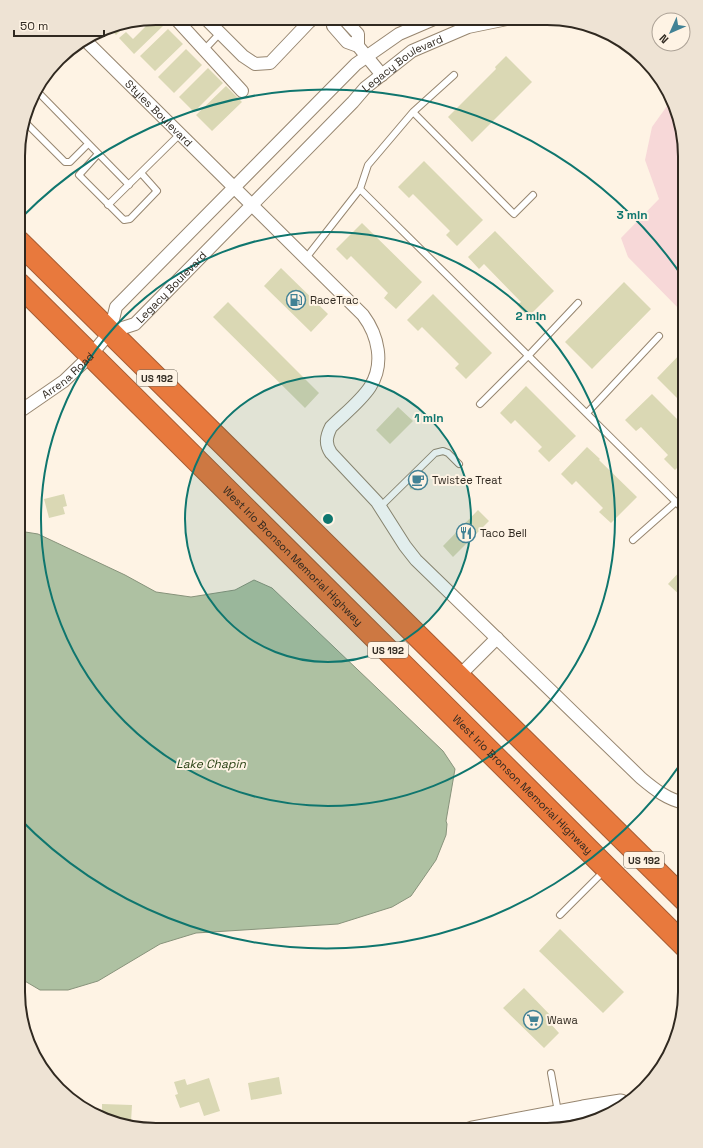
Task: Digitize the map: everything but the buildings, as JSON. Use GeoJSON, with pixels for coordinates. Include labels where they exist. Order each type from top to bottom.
{"type":"FeatureCollection","features":[{"type":"Feature","properties":{"kind":"highway","name":"US 192"},"geometry":{"type":"LineString","coordinates":[[25,248],[678,893]]}},
{"type":"Feature","properties":{"kind":"highway","name":"West Irlo Bronson Memorial Highway"},"geometry":{"type":"LineString","coordinates":[[25,290],[678,939]]}},
{"type":"Feature","properties":{"kind":"highway"},"geometry":{"type":"LineString","coordinates":[[405,667],[438,676],[459,676]]}},
{"type":"Feature","properties":{"kind":"main road"},"geometry":{"type":"LineString","coordinates":[[507,1123],[616,1104]]}},
{"type":"Feature","properties":{"kind":"street"},"geometry":{"type":"LineString","coordinates":[[182,25],[242,90]]}},
{"type":"Feature","properties":{"kind":"street"},"geometry":{"type":"LineString","coordinates":[[212,25],[243,56],[255,64],[270,63],[306,25]]}},
{"type":"Feature","properties":{"kind":"street"},"geometry":{"type":"LineString","coordinates":[[333,25],[347,42],[358,46],[382,75]]}},
{"type":"Feature","properties":{"kind":"street"},"geometry":{"type":"LineString","coordinates":[[350,25],[358,34],[358,46]]}},
{"type":"Feature","properties":{"kind":"street","name":"Legacy Boulevard"},"geometry":{"type":"LineString","coordinates":[[110,332],[116,307],[356,64],[399,34],[420,25]]}},
{"type":"Feature","properties":{"kind":"street","name":"Legacy Boulevard"},"geometry":{"type":"LineString","coordinates":[[110,332],[135,324],[365,88],[412,51],[468,27],[478,25]]}},
{"type":"Feature","properties":{"kind":"street","name":"Styles Boulevard"},"geometry":{"type":"LineString","coordinates":[[89,44],[252,204],[363,315],[369,323],[377,344],[378,364],[374,380],[364,394],[331,427],[328,434],[327,447],[330,453],[380,507]]}},
{"type":"Feature","properties":{"kind":"street","name":"Arrena Road"},"geometry":{"type":"LineString","coordinates":[[25,408],[64,381],[91,355],[110,332]]}},
{"type":"Feature","properties":{"kind":"street"},"geometry":{"type":"LineString","coordinates":[[380,507],[410,553],[641,778],[660,793],[678,801]]}},
{"type":"Feature","properties":{"kind":"street"},"geometry":{"type":"LineString","coordinates":[[459,676],[497,638]]}},
{"type":"Feature","properties":{"kind":"lane"},"geometry":{"type":"LineString","coordinates":[[205,50],[220,34]]}},
{"type":"Feature","properties":{"kind":"lane"},"geometry":{"type":"LineString","coordinates":[[306,258],[360,189],[368,165],[413,112],[454,76]]}},
{"type":"Feature","properties":{"kind":"lane"},"geometry":{"type":"LineString","coordinates":[[40,94],[129,185]]}},
{"type":"Feature","properties":{"kind":"lane"},"geometry":{"type":"LineString","coordinates":[[413,112],[514,214],[533,195]]}},
{"type":"Feature","properties":{"kind":"lane"},"geometry":{"type":"LineString","coordinates":[[28,125],[65,162],[70,162],[88,144]]}},
{"type":"Feature","properties":{"kind":"lane"},"geometry":{"type":"LineString","coordinates":[[108,205],[180,134]]}},
{"type":"Feature","properties":{"kind":"lane"},"geometry":{"type":"LineString","coordinates":[[98,154],[79,175],[124,220],[130,219],[157,191],[141,173]]}},
{"type":"Feature","properties":{"kind":"lane"},"geometry":{"type":"LineString","coordinates":[[360,189],[676,502],[633,540]]}},
{"type":"Feature","properties":{"kind":"lane"},"geometry":{"type":"LineString","coordinates":[[480,404],[578,303]]}},
{"type":"Feature","properties":{"kind":"lane"},"geometry":{"type":"LineString","coordinates":[[586,413],[659,336]]}},
{"type":"Feature","properties":{"kind":"lane"},"geometry":{"type":"LineString","coordinates":[[380,507],[435,453],[443,451],[448,453],[459,464]]}},
{"type":"Feature","properties":{"kind":"lane"},"geometry":{"type":"LineString","coordinates":[[560,915],[606,868]]}},
{"type":"Feature","properties":{"kind":"lane"},"geometry":{"type":"LineString","coordinates":[[550,1073],[558,1113]]}},
{"type":"Feature","properties":{"kind":"shaded area"},"geometry":{"type":"Polygon","coordinates":[[[668,105],[674,122],[678,147],[678,308],[628,257],[621,238],[659,199],[645,160],[652,127],[668,105]]]}},
{"type":"Feature","properties":{"kind":"water","name":"Lake Chapin"},"geometry":{"type":"Polygon","coordinates":[[[25,532],[38,534],[125,575],[156,592],[191,597],[235,590],[254,580],[272,588],[443,751],[455,769],[446,821],[446,835],[436,860],[411,896],[392,907],[338,924],[196,933],[160,944],[98,981],[68,990],[40,990],[25,981],[25,532]]]}},
{"type":"Feature","properties":{"kind":"place","name":"RaceTrac"},"geometry":{"type":"Point","coordinates":[296,300]}},
{"type":"Feature","properties":{"kind":"place","name":"Twistee Treat"},"geometry":{"type":"Point","coordinates":[418,480]}},
{"type":"Feature","properties":{"kind":"place","name":"Taco Bell"},"geometry":{"type":"Point","coordinates":[466,533]}},
{"type":"Feature","properties":{"kind":"place","name":"Wawa"},"geometry":{"type":"Point","coordinates":[533,1020]}}]}
